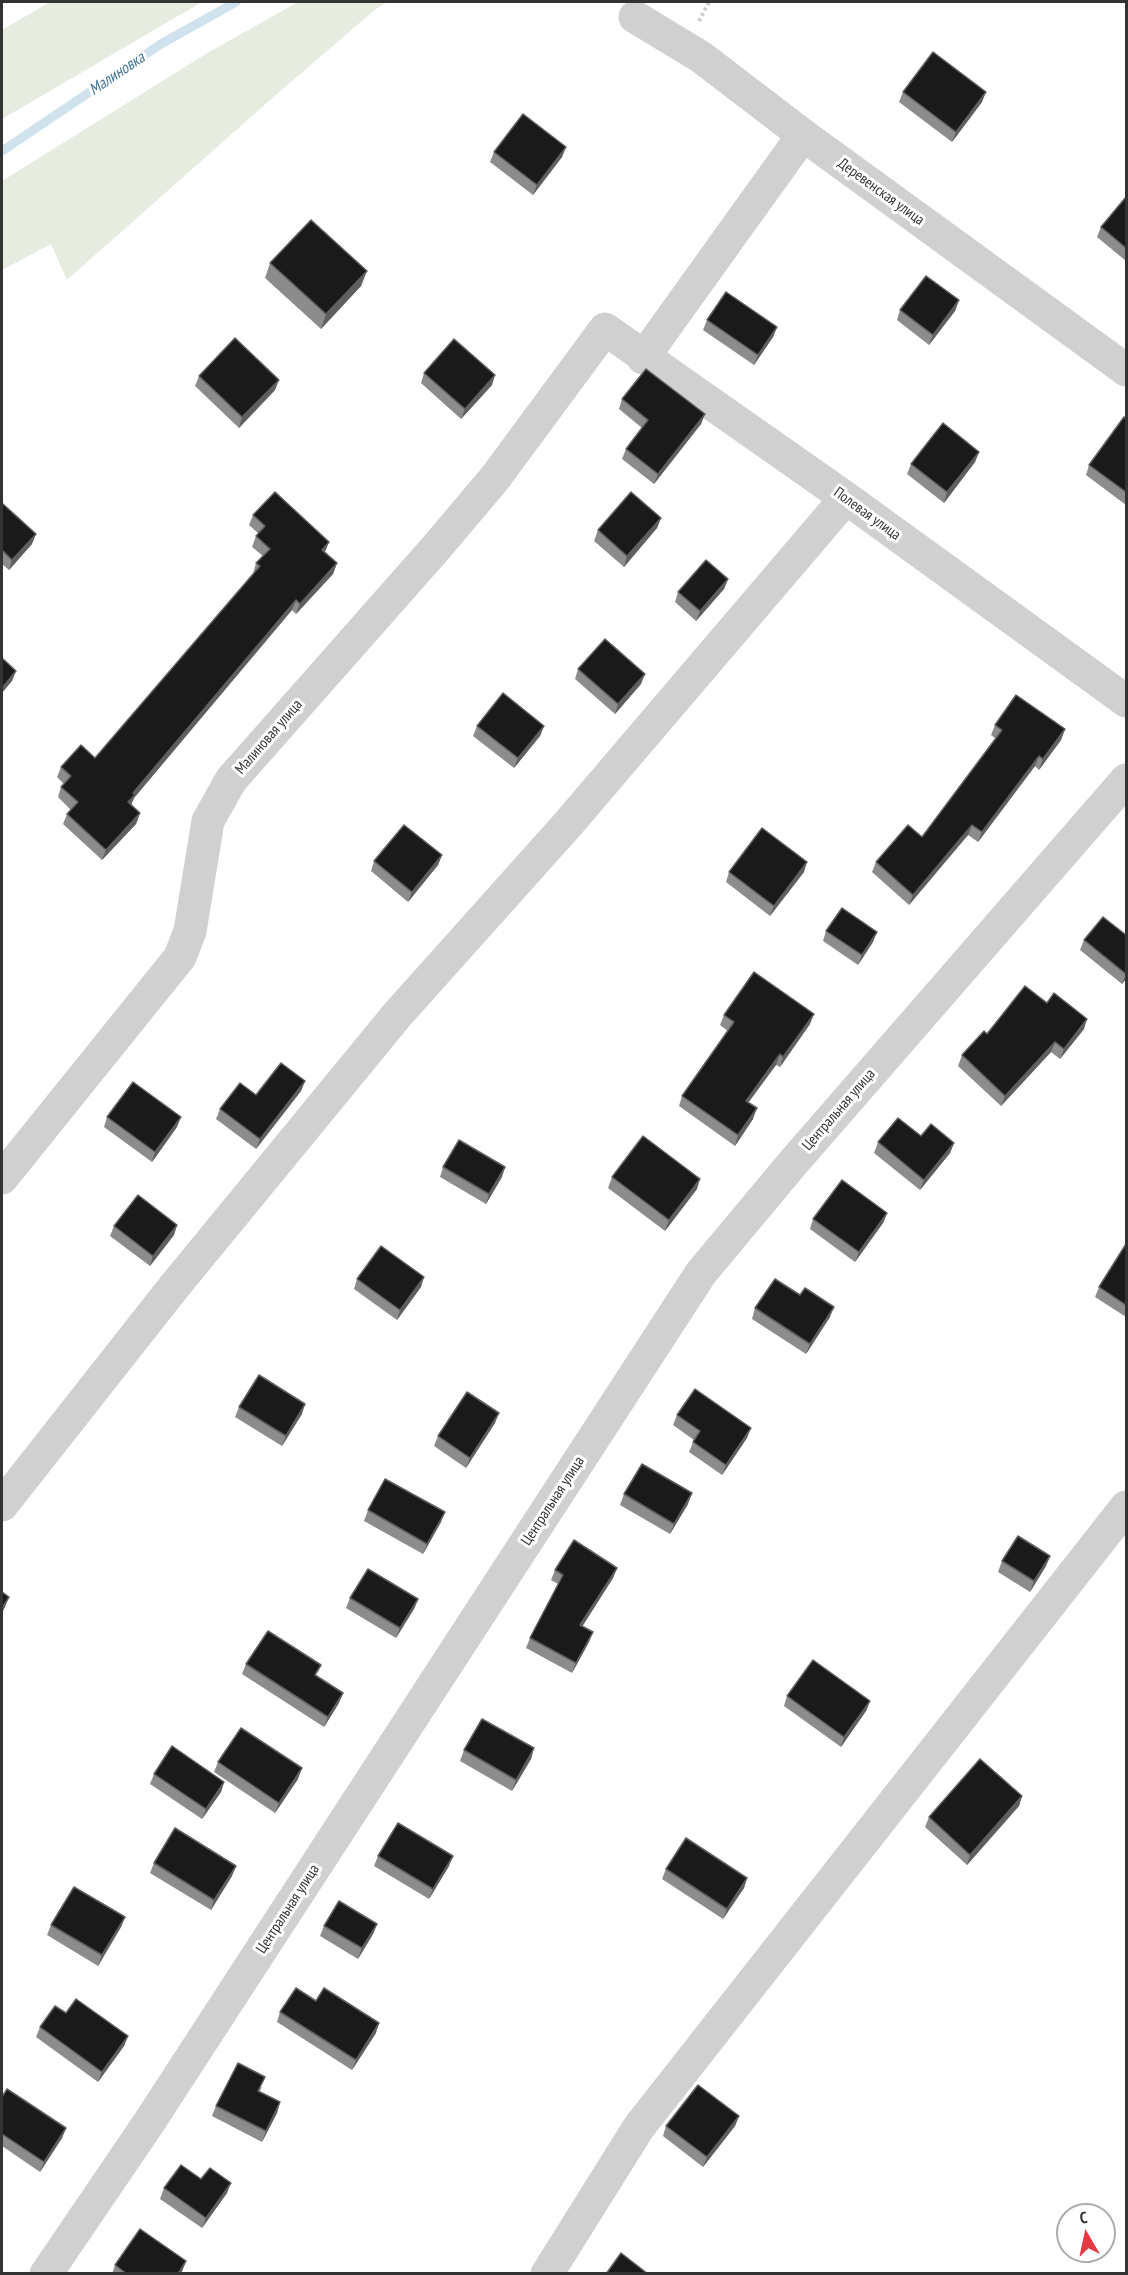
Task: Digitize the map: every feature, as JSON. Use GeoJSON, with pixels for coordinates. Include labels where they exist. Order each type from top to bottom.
{"type":"FeatureCollection","features":[{"type":"Feature","properties":{"kind":"street","name":"Деревенская улица"},"geometry":{"type":"LineString","coordinates":[[635,17],[701,57],[803,135],[1126,370]]}},
{"type":"Feature","properties":{"kind":"street"},"geometry":{"type":"LineString","coordinates":[[642,358],[803,135]]}},
{"type":"Feature","properties":{"kind":"street","name":"Полевая улица"},"geometry":{"type":"LineString","coordinates":[[604,329],[642,358],[846,498],[1126,701]]}},
{"type":"Feature","properties":{"kind":"street","name":"Малиновая улица"},"geometry":{"type":"LineString","coordinates":[[2,1178],[180,957],[190,931],[208,820],[231,780],[495,478],[604,329]]}},
{"type":"Feature","properties":{"kind":"street"},"geometry":{"type":"LineString","coordinates":[[2,1505],[173,1288],[397,1016],[568,824],[846,498]]}},
{"type":"Feature","properties":{"kind":"street","name":"Центральная улица"},"geometry":{"type":"LineString","coordinates":[[46,2274],[148,2124],[701,1273],[799,1155],[1126,780]]}},
{"type":"Feature","properties":{"kind":"street"},"geometry":{"type":"LineString","coordinates":[[547,2274],[639,2127],[1126,1507]]}},
{"type":"Feature","properties":{"kind":"shaded area"},"geometry":{"type":"Polygon","coordinates":[[[50,2],[202,2],[2,119],[2,30],[50,2]]]}},
{"type":"Feature","properties":{"kind":"shaded area"},"geometry":{"type":"Polygon","coordinates":[[[298,2],[388,2],[377,8],[278,93],[67,280],[51,244],[2,270],[2,181],[209,52],[298,2]]]}},
{"type":"Feature","properties":{"kind":"building"},"geometry":{"type":"Polygon","coordinates":[[[933,52],[986,92],[956,132],[903,92],[933,52]]]}},
{"type":"Feature","properties":{"kind":"building"},"geometry":{"type":"Polygon","coordinates":[[[523,114],[566,147],[537,185],[494,152],[523,114]]]}},
{"type":"Feature","properties":{"kind":"building"},"geometry":{"type":"Polygon","coordinates":[[[1126,197],[1126,248],[1101,227],[1126,197]]]}},
{"type":"Feature","properties":{"kind":"building"},"geometry":{"type":"Polygon","coordinates":[[[311,220],[367,271],[326,314],[270,263],[311,220]]]}},
{"type":"Feature","properties":{"kind":"building"},"geometry":{"type":"Polygon","coordinates":[[[926,276],[959,300],[933,335],[900,310],[926,276]]]}},
{"type":"Feature","properties":{"kind":"building"},"geometry":{"type":"Polygon","coordinates":[[[726,292],[777,327],[758,355],[707,320],[726,292]]]}},
{"type":"Feature","properties":{"kind":"building"},"geometry":{"type":"Polygon","coordinates":[[[235,338],[279,380],[242,417],[199,376],[235,338]]]}},
{"type":"Feature","properties":{"kind":"building"},"geometry":{"type":"Polygon","coordinates":[[[454,339],[495,375],[465,409],[424,373],[454,339]]]}},
{"type":"Feature","properties":{"kind":"building"},"geometry":{"type":"Polygon","coordinates":[[[646,369],[705,414],[658,474],[626,449],[648,420],[622,399],[646,369]]]}},
{"type":"Feature","properties":{"kind":"building"},"geometry":{"type":"Polygon","coordinates":[[[1124,417],[1126,419],[1126,492],[1089,465],[1124,417]]]}},
{"type":"Feature","properties":{"kind":"building"},"geometry":{"type":"Polygon","coordinates":[[[943,423],[979,452],[947,492],[911,464],[943,423]]]}},
{"type":"Feature","properties":{"kind":"building"},"geometry":{"type":"Polygon","coordinates":[[[275,492],[329,542],[322,550],[337,563],[300,604],[296,600],[133,793],[135,795],[128,802],[140,813],[106,850],[67,814],[78,802],[61,787],[71,776],[61,767],[81,745],[95,758],[260,566],[256,563],[270,549],[256,536],[265,526],[253,515],[275,492]]]}},
{"type":"Feature","properties":{"kind":"building"},"geometry":{"type":"Polygon","coordinates":[[[631,492],[661,518],[627,556],[598,530],[631,492]]]}},
{"type":"Feature","properties":{"kind":"building"},"geometry":{"type":"Polygon","coordinates":[[[3,504],[36,534],[12,560],[2,550],[3,504]]]}},
{"type":"Feature","properties":{"kind":"building"},"geometry":{"type":"Polygon","coordinates":[[[706,560],[728,579],[700,611],[678,592],[706,560]]]}},
{"type":"Feature","properties":{"kind":"building"},"geometry":{"type":"Polygon","coordinates":[[[605,639],[645,674],[618,704],[578,669],[605,639]]]}},
{"type":"Feature","properties":{"kind":"building"},"geometry":{"type":"Polygon","coordinates":[[[2,658],[16,671],[2,688],[2,658]]]}},
{"type":"Feature","properties":{"kind":"building"},"geometry":{"type":"Polygon","coordinates":[[[503,693],[544,726],[518,758],[477,726],[503,693]]]}},
{"type":"Feature","properties":{"kind":"building"},"geometry":{"type":"Polygon","coordinates":[[[1016,695],[1065,729],[1043,759],[1039,756],[982,832],[972,825],[913,895],[876,862],[908,825],[922,837],[1002,730],[995,725],[1016,695]]]}},
{"type":"Feature","properties":{"kind":"building"},"geometry":{"type":"Polygon","coordinates":[[[404,825],[442,855],[412,892],[374,861],[404,825]]]}},
{"type":"Feature","properties":{"kind":"building"},"geometry":{"type":"Polygon","coordinates":[[[762,828],[807,862],[774,906],[729,872],[762,828]]]}},
{"type":"Feature","properties":{"kind":"building"},"geometry":{"type":"Polygon","coordinates":[[[842,908],[877,932],[862,955],[826,931],[842,908]]]}},
{"type":"Feature","properties":{"kind":"building"},"geometry":{"type":"Polygon","coordinates":[[[1103,917],[1126,935],[1126,974],[1084,940],[1103,917]]]}},
{"type":"Feature","properties":{"kind":"building"},"geometry":{"type":"Polygon","coordinates":[[[754,972],[814,1014],[783,1057],[780,1054],[746,1101],[757,1108],[738,1135],[682,1096],[734,1022],[724,1015],[754,972]]]}},
{"type":"Feature","properties":{"kind":"building"},"geometry":{"type":"Polygon","coordinates":[[[1025,986],[1047,1003],[1054,993],[1087,1019],[1064,1049],[1055,1042],[1005,1096],[962,1055],[984,1031],[987,1034],[1025,986]]]}},
{"type":"Feature","properties":{"kind":"building"},"geometry":{"type":"Polygon","coordinates":[[[281,1063],[305,1081],[260,1139],[220,1109],[240,1083],[256,1095],[281,1063]]]}},
{"type":"Feature","properties":{"kind":"building"},"geometry":{"type":"Polygon","coordinates":[[[133,1082],[181,1117],[155,1152],[107,1117],[133,1082]]]}},
{"type":"Feature","properties":{"kind":"building"},"geometry":{"type":"Polygon","coordinates":[[[898,1118],[921,1136],[931,1124],[954,1143],[924,1180],[878,1142],[898,1118]]]}},
{"type":"Feature","properties":{"kind":"building"},"geometry":{"type":"Polygon","coordinates":[[[643,1136],[700,1179],[669,1220],[612,1177],[643,1136]]]}},
{"type":"Feature","properties":{"kind":"building"},"geometry":{"type":"Polygon","coordinates":[[[459,1140],[505,1167],[489,1194],[443,1167],[459,1140]]]}},
{"type":"Feature","properties":{"kind":"building"},"geometry":{"type":"Polygon","coordinates":[[[842,1180],[887,1213],[859,1252],[813,1219],[842,1180]]]}},
{"type":"Feature","properties":{"kind":"building"},"geometry":{"type":"Polygon","coordinates":[[[138,1195],[177,1225],[153,1256],[114,1226],[138,1195]]]}},
{"type":"Feature","properties":{"kind":"building"},"geometry":{"type":"Polygon","coordinates":[[[1126,1244],[1126,1305],[1099,1287],[1126,1244]]]}},
{"type":"Feature","properties":{"kind":"building"},"geometry":{"type":"Polygon","coordinates":[[[381,1246],[424,1277],[400,1310],[357,1279],[381,1246]]]}},
{"type":"Feature","properties":{"kind":"building"},"geometry":{"type":"Polygon","coordinates":[[[775,1279],[800,1295],[805,1288],[834,1307],[810,1344],[755,1308],[775,1279]]]}},
{"type":"Feature","properties":{"kind":"building"},"geometry":{"type":"Polygon","coordinates":[[[259,1375],[305,1404],[286,1436],[239,1407],[259,1375]]]}},
{"type":"Feature","properties":{"kind":"building"},"geometry":{"type":"Polygon","coordinates":[[[695,1389],[751,1428],[726,1465],[693,1442],[700,1431],[677,1415],[695,1389]]]}},
{"type":"Feature","properties":{"kind":"building"},"geometry":{"type":"Polygon","coordinates":[[[467,1392],[499,1413],[470,1458],[438,1436],[467,1392]]]}},
{"type":"Feature","properties":{"kind":"building"},"geometry":{"type":"Polygon","coordinates":[[[642,1464],[692,1493],[674,1524],[624,1494],[642,1464]]]}},
{"type":"Feature","properties":{"kind":"building"},"geometry":{"type":"Polygon","coordinates":[[[385,1479],[445,1512],[427,1544],[368,1510],[385,1479]]]}},
{"type":"Feature","properties":{"kind":"building"},"geometry":{"type":"Polygon","coordinates":[[[1018,1536],[1050,1556],[1034,1581],[1002,1561],[1018,1536]]]}},
{"type":"Feature","properties":{"kind":"building"},"geometry":{"type":"Polygon","coordinates":[[[574,1540],[617,1568],[580,1625],[593,1632],[576,1663],[530,1638],[563,1575],[555,1570],[574,1540]]]}},
{"type":"Feature","properties":{"kind":"building"},"geometry":{"type":"Polygon","coordinates":[[[368,1569],[418,1599],[400,1628],[350,1598],[368,1569]]]}},
{"type":"Feature","properties":{"kind":"building"},"geometry":{"type":"Polygon","coordinates":[[[2,1592],[9,1597],[2,1608],[2,1592]]]}},
{"type":"Feature","properties":{"kind":"building"},"geometry":{"type":"Polygon","coordinates":[[[268,1631],[321,1665],[315,1675],[343,1693],[328,1717],[246,1664],[268,1631]]]}},
{"type":"Feature","properties":{"kind":"building"},"geometry":{"type":"Polygon","coordinates":[[[813,1660],[870,1701],[844,1737],[787,1696],[813,1660]]]}},
{"type":"Feature","properties":{"kind":"building"},"geometry":{"type":"Polygon","coordinates":[[[482,1719],[534,1748],[516,1780],[464,1750],[482,1719]]]}},
{"type":"Feature","properties":{"kind":"building"},"geometry":{"type":"Polygon","coordinates":[[[241,1728],[302,1768],[279,1803],[218,1762],[241,1728]]]}},
{"type":"Feature","properties":{"kind":"building"},"geometry":{"type":"Polygon","coordinates":[[[172,1746],[224,1782],[206,1809],[154,1774],[172,1746]]]}},
{"type":"Feature","properties":{"kind":"building"},"geometry":{"type":"Polygon","coordinates":[[[980,1759],[1022,1796],[970,1855],[929,1817],[980,1759]]]}},
{"type":"Feature","properties":{"kind":"building"},"geometry":{"type":"Polygon","coordinates":[[[398,1823],[453,1856],[433,1889],[378,1856],[398,1823]]]}},
{"type":"Feature","properties":{"kind":"building"},"geometry":{"type":"Polygon","coordinates":[[[175,1828],[236,1866],[214,1900],[154,1863],[175,1828]]]}},
{"type":"Feature","properties":{"kind":"building"},"geometry":{"type":"Polygon","coordinates":[[[686,1838],[747,1878],[727,1909],[666,1869],[686,1838]]]}},
{"type":"Feature","properties":{"kind":"building"},"geometry":{"type":"Polygon","coordinates":[[[74,1887],[125,1917],[102,1955],[51,1925],[74,1887]]]}},
{"type":"Feature","properties":{"kind":"building"},"geometry":{"type":"Polygon","coordinates":[[[339,1901],[377,1924],[362,1948],[324,1926],[339,1901]]]}},
{"type":"Feature","properties":{"kind":"building"},"geometry":{"type":"Polygon","coordinates":[[[296,1988],[316,2001],[324,1988],[379,2023],[356,2060],[280,2012],[296,1988]]]}},
{"type":"Feature","properties":{"kind":"building"},"geometry":{"type":"Polygon","coordinates":[[[76,1999],[128,2036],[102,2072],[40,2027],[55,2006],[66,2013],[76,1999]]]}},
{"type":"Feature","properties":{"kind":"building"},"geometry":{"type":"Polygon","coordinates":[[[238,2063],[265,2077],[258,2091],[280,2102],[266,2131],[216,2106],[238,2063]]]}},
{"type":"Feature","properties":{"kind":"building"},"geometry":{"type":"Polygon","coordinates":[[[698,2085],[739,2116],[707,2157],[666,2126],[698,2085]]]}},
{"type":"Feature","properties":{"kind":"building"},"geometry":{"type":"Polygon","coordinates":[[[7,2089],[66,2128],[44,2162],[2,2134],[2,2097],[7,2089]]]}},
{"type":"Feature","properties":{"kind":"building"},"geometry":{"type":"Polygon","coordinates":[[[181,2165],[201,2179],[210,2168],[231,2183],[206,2218],[164,2188],[181,2165]]]}},
{"type":"Feature","properties":{"kind":"building"},"geometry":{"type":"Polygon","coordinates":[[[140,2229],[186,2261],[178,2274],[127,2274],[115,2265],[140,2229]]]}},
{"type":"Feature","properties":{"kind":"building"},"geometry":{"type":"Polygon","coordinates":[[[621,2253],[648,2274],[606,2274],[621,2253]]]}},
{"type":"Feature","properties":{"kind":"waterway","name":"Малиновка"},"geometry":{"type":"LineString","coordinates":[[2,151],[161,44],[236,2]]}}]}
